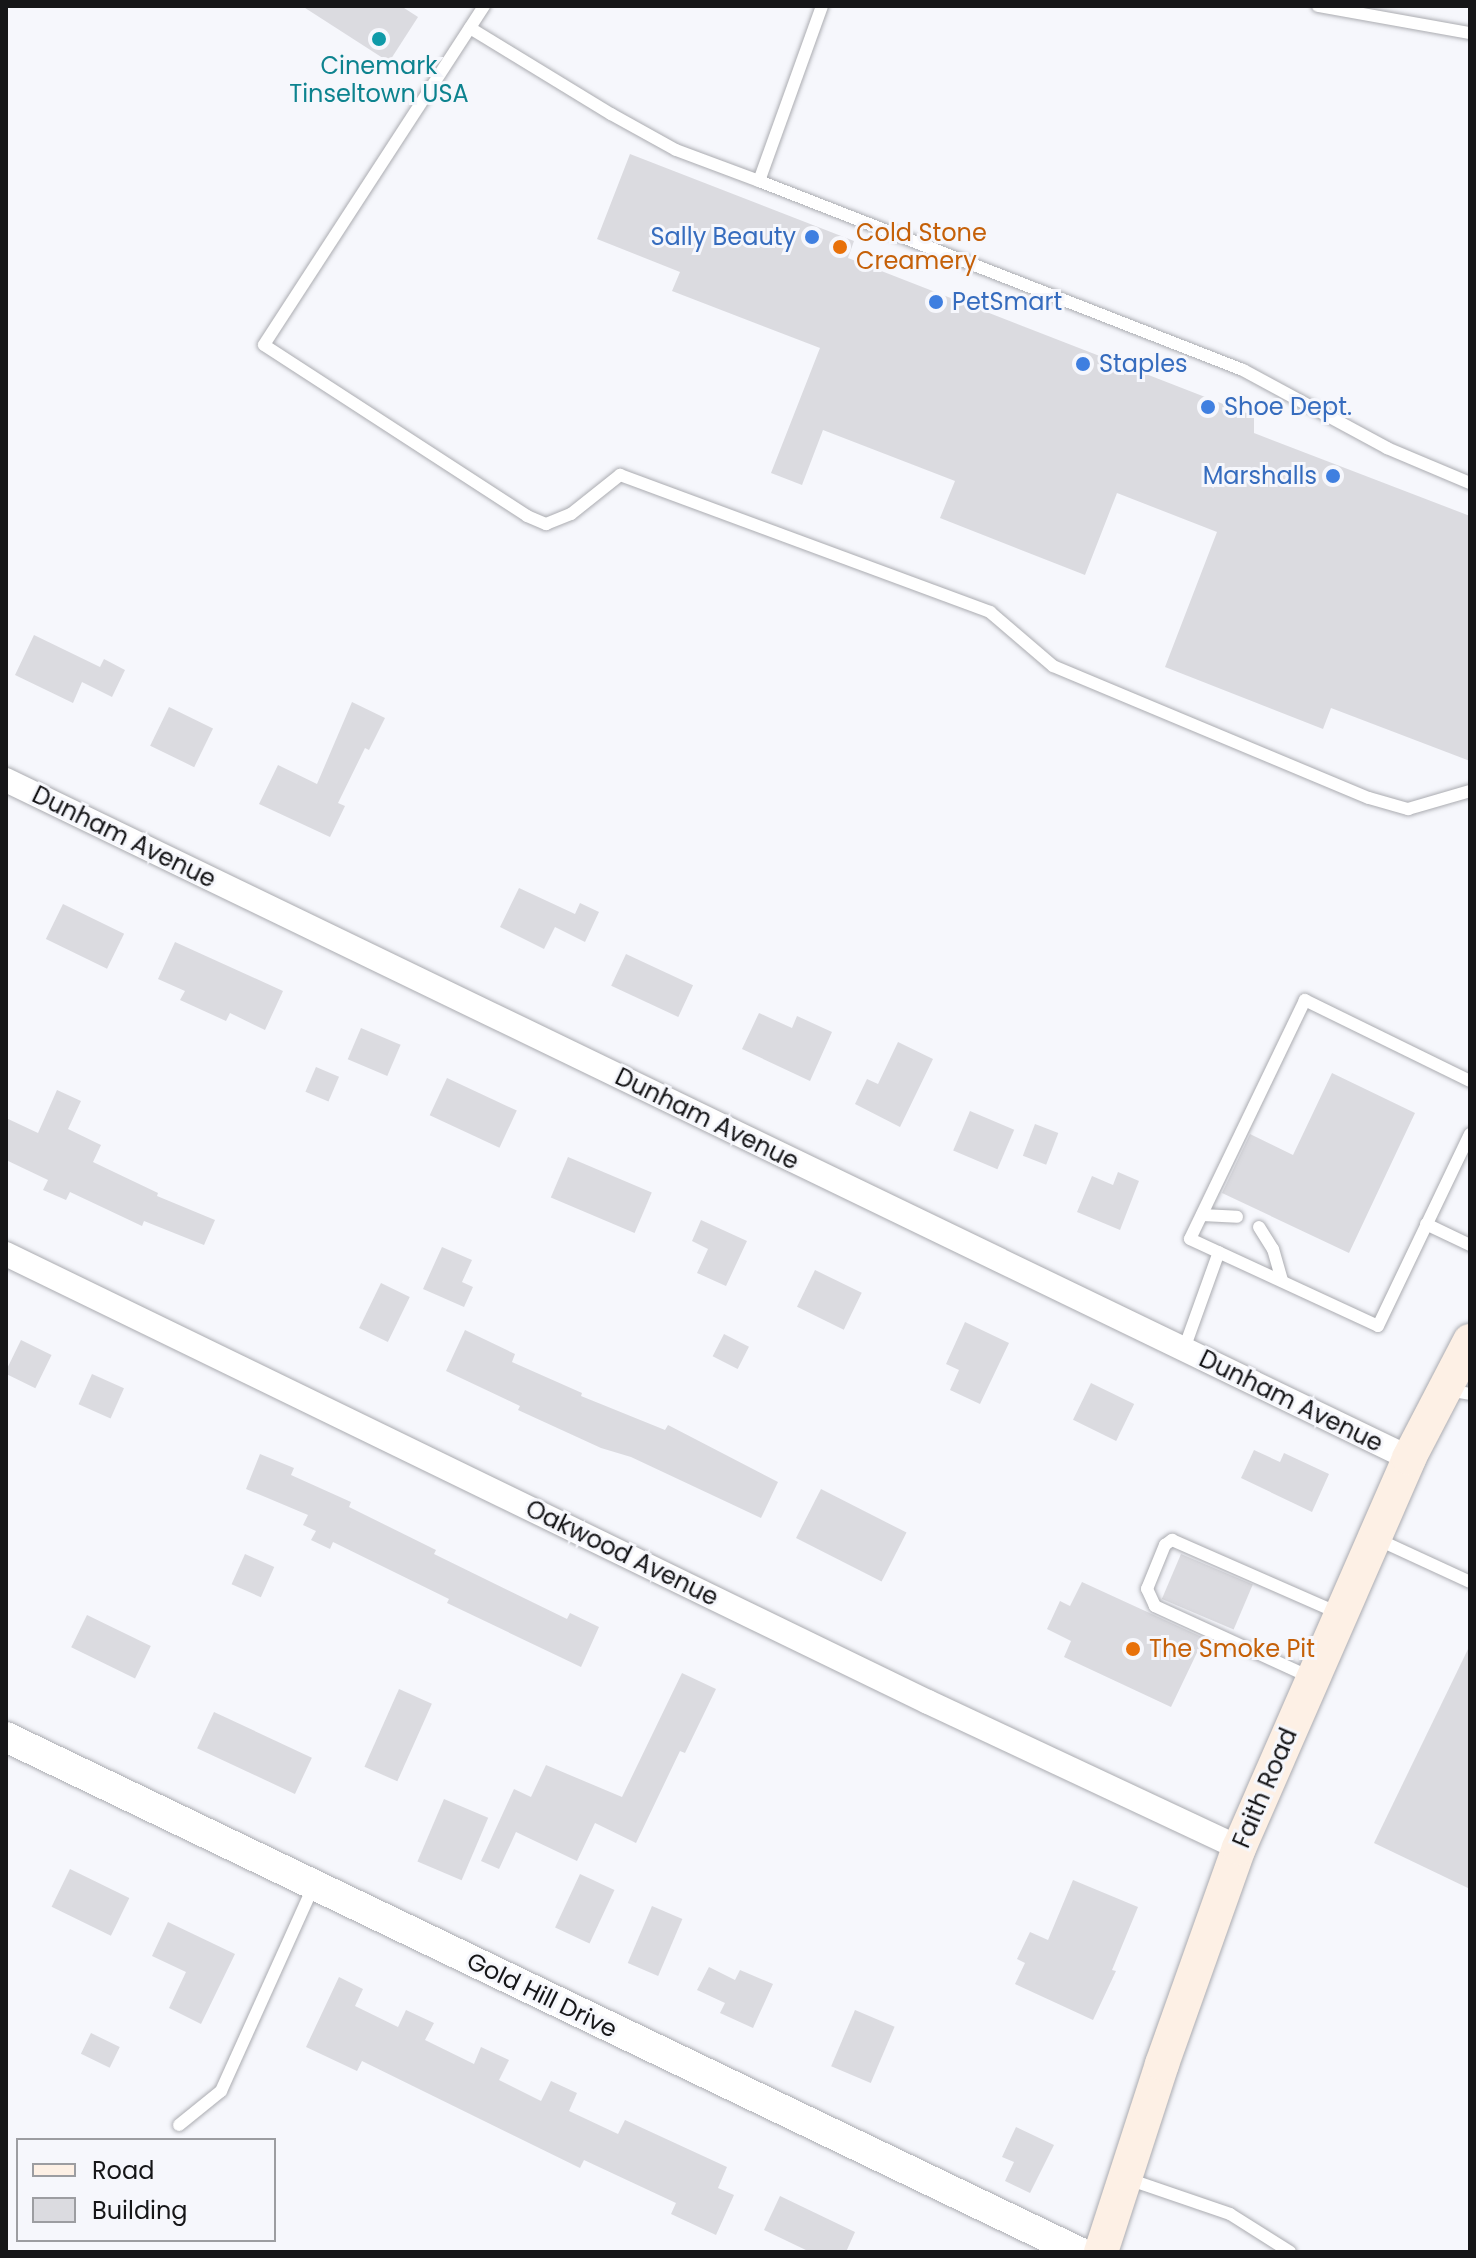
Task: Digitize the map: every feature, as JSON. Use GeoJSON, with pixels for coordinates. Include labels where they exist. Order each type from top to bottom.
{"type":"FeatureCollection","features":[{"type":"Feature","properties":{"kind":"main road","name":"Faith Road"},"geometry":{"type":"LineString","coordinates":[[1101,2252],[1239,1848],[1409,1458],[1458,1391],[1470,1341]]}},
{"type":"Feature","properties":{"kind":"street","name":"Dunham Avenue"},"geometry":{"type":"LineString","coordinates":[[6,780],[1409,1458]]}},
{"type":"Feature","properties":{"kind":"street","name":"Oakwood Avenue"},"geometry":{"type":"LineString","coordinates":[[6,1254],[928,1702],[1239,1848]]}},
{"type":"Feature","properties":{"kind":"street","name":"Gold Hill Drive"},"geometry":{"type":"LineString","coordinates":[[6,1737],[1079,2252]]}},
{"type":"Feature","properties":{"kind":"lane"},"geometry":{"type":"LineString","coordinates":[[484,6],[264,345],[527,516],[546,524],[571,514],[620,475],[990,612],[1053,666],[1369,798],[1408,809],[1470,791]]}},
{"type":"Feature","properties":{"kind":"lane"},"geometry":{"type":"LineString","coordinates":[[759,181],[822,6]]}},
{"type":"Feature","properties":{"kind":"lane"},"geometry":{"type":"LineString","coordinates":[[1318,6],[1470,33]]}},
{"type":"Feature","properties":{"kind":"lane"},"geometry":{"type":"LineString","coordinates":[[470,28],[676,150],[1243,370],[1387,448],[1470,483]]}},
{"type":"Feature","properties":{"kind":"lane"},"geometry":{"type":"LineString","coordinates":[[1470,1081],[1305,1000],[1190,1239],[1378,1326],[1470,1134]]}},
{"type":"Feature","properties":{"kind":"lane"},"geometry":{"type":"LineString","coordinates":[[1202,1215],[1237,1217]]}},
{"type":"Feature","properties":{"kind":"lane"},"geometry":{"type":"LineString","coordinates":[[1426,1224],[1470,1245]]}},
{"type":"Feature","properties":{"kind":"lane"},"geometry":{"type":"LineString","coordinates":[[1259,1227],[1273,1249],[1282,1281]]}},
{"type":"Feature","properties":{"kind":"lane"},"geometry":{"type":"LineString","coordinates":[[1184,1349],[1219,1252]]}},
{"type":"Feature","properties":{"kind":"lane"},"geometry":{"type":"LineString","coordinates":[[1374,1537],[1470,1582]]}},
{"type":"Feature","properties":{"kind":"lane"},"geometry":{"type":"LineString","coordinates":[[1313,1678],[1155,1606],[1147,1589],[1165,1545],[1172,1540],[1183,1542],[1341,1614]]}},
{"type":"Feature","properties":{"kind":"lane"},"geometry":{"type":"LineString","coordinates":[[179,2125],[221,2091],[314,1885]]}},
{"type":"Feature","properties":{"kind":"lane"},"geometry":{"type":"LineString","coordinates":[[1124,2178],[1230,2214],[1290,2252]]}},
{"type":"Feature","properties":{"kind":"building","name":"Cinemark Tinseltown USA"},"geometry":{"type":"Polygon","coordinates":[[[302,6],[401,6],[418,17],[389,62],[302,6]]]}},
{"type":"Feature","properties":{"kind":"building"},"geometry":{"type":"Polygon","coordinates":[[[630,154],[854,241],[848,258],[1254,416],[1254,433],[1470,516],[1470,761],[1331,708],[1323,729],[1165,667],[1217,532],[1117,493],[1085,575],[940,518],[955,481],[823,430],[802,485],[771,473],[820,348],[672,291],[680,272],[597,239],[630,154]]]}},
{"type":"Feature","properties":{"kind":"building"},"geometry":{"type":"Polygon","coordinates":[[[34,635],[100,667],[104,659],[125,670],[112,697],[82,682],[73,703],[15,675],[34,635]]]}},
{"type":"Feature","properties":{"kind":"building"},"geometry":{"type":"Polygon","coordinates":[[[352,702],[385,718],[369,750],[365,748],[338,803],[345,806],[330,837],[259,804],[278,765],[317,784],[352,702]]]}},
{"type":"Feature","properties":{"kind":"building"},"geometry":{"type":"Polygon","coordinates":[[[169,707],[213,728],[194,767],[150,746],[169,707]]]}},
{"type":"Feature","properties":{"kind":"building"},"geometry":{"type":"Polygon","coordinates":[[[519,888],[575,914],[580,903],[599,912],[585,942],[555,927],[544,949],[500,927],[519,888]]]}},
{"type":"Feature","properties":{"kind":"building"},"geometry":{"type":"Polygon","coordinates":[[[63,904],[124,934],[107,969],[46,939],[63,904]]]}},
{"type":"Feature","properties":{"kind":"building"},"geometry":{"type":"Polygon","coordinates":[[[175,942],[283,991],[265,1030],[230,1013],[226,1021],[180,1000],[185,991],[158,979],[175,942]]]}},
{"type":"Feature","properties":{"kind":"building"},"geometry":{"type":"Polygon","coordinates":[[[626,954],[693,985],[678,1017],[611,986],[626,954]]]}},
{"type":"Feature","properties":{"kind":"building"},"geometry":{"type":"Polygon","coordinates":[[[759,1013],[792,1028],[797,1016],[832,1032],[810,1081],[742,1049],[759,1013]]]}},
{"type":"Feature","properties":{"kind":"building"},"geometry":{"type":"Polygon","coordinates":[[[361,1028],[401,1045],[387,1076],[348,1059],[361,1028]]]}},
{"type":"Feature","properties":{"kind":"building"},"geometry":{"type":"Polygon","coordinates":[[[898,1042],[933,1059],[900,1127],[855,1104],[867,1079],[878,1084],[898,1042]]]}},
{"type":"Feature","properties":{"kind":"building"},"geometry":{"type":"Polygon","coordinates":[[[316,1067],[339,1077],[328,1102],[305,1092],[316,1067]]]}},
{"type":"Feature","properties":{"kind":"building"},"geometry":{"type":"Polygon","coordinates":[[[1332,1073],[1415,1113],[1349,1253],[1222,1193],[1250,1134],[1293,1155],[1332,1073]]]}},
{"type":"Feature","properties":{"kind":"building"},"geometry":{"type":"Polygon","coordinates":[[[447,1078],[517,1111],[499,1148],[430,1115],[447,1078]]]}},
{"type":"Feature","properties":{"kind":"building"},"geometry":{"type":"Polygon","coordinates":[[[57,1090],[81,1101],[68,1129],[101,1145],[93,1162],[158,1193],[157,1196],[215,1220],[204,1245],[144,1221],[142,1226],[70,1192],[66,1200],[43,1190],[48,1180],[6,1160],[6,1118],[38,1133],[57,1090]]]}},
{"type":"Feature","properties":{"kind":"building"},"geometry":{"type":"Polygon","coordinates":[[[970,1111],[1014,1130],[997,1169],[953,1151],[970,1111]]]}},
{"type":"Feature","properties":{"kind":"building"},"geometry":{"type":"Polygon","coordinates":[[[1035,1124],[1058,1133],[1046,1165],[1023,1156],[1035,1124]]]}},
{"type":"Feature","properties":{"kind":"building"},"geometry":{"type":"Polygon","coordinates":[[[568,1157],[652,1193],[635,1233],[551,1198],[568,1157]]]}},
{"type":"Feature","properties":{"kind":"building"},"geometry":{"type":"Polygon","coordinates":[[[1118,1172],[1139,1181],[1120,1230],[1077,1212],[1092,1176],[1113,1185],[1118,1172]]]}},
{"type":"Feature","properties":{"kind":"building"},"geometry":{"type":"Polygon","coordinates":[[[701,1220],[747,1241],[726,1286],[697,1273],[708,1249],[692,1241],[701,1220]]]}},
{"type":"Feature","properties":{"kind":"building"},"geometry":{"type":"Polygon","coordinates":[[[442,1247],[472,1260],[462,1282],[473,1287],[464,1307],[423,1289],[442,1247]]]}},
{"type":"Feature","properties":{"kind":"building"},"geometry":{"type":"Polygon","coordinates":[[[815,1270],[862,1293],[844,1330],[797,1307],[815,1270]]]}},
{"type":"Feature","properties":{"kind":"building"},"geometry":{"type":"Polygon","coordinates":[[[381,1283],[410,1297],[388,1342],[359,1328],[381,1283]]]}},
{"type":"Feature","properties":{"kind":"building"},"geometry":{"type":"Polygon","coordinates":[[[965,1322],[1009,1343],[980,1404],[950,1390],[959,1370],[946,1364],[965,1322]]]}},
{"type":"Feature","properties":{"kind":"building"},"geometry":{"type":"Polygon","coordinates":[[[465,1330],[515,1354],[512,1362],[582,1393],[581,1396],[665,1430],[668,1425],[778,1482],[761,1518],[631,1457],[601,1448],[518,1410],[520,1406],[446,1371],[465,1330]]]}},
{"type":"Feature","properties":{"kind":"building"},"geometry":{"type":"Polygon","coordinates":[[[724,1334],[749,1347],[738,1369],[713,1356],[724,1334]]]}},
{"type":"Feature","properties":{"kind":"building"},"geometry":{"type":"Polygon","coordinates":[[[21,1340],[52,1355],[35,1388],[6,1374],[21,1340]]]}},
{"type":"Feature","properties":{"kind":"building"},"geometry":{"type":"Polygon","coordinates":[[[92,1374],[124,1388],[111,1418],[79,1404],[92,1374]]]}},
{"type":"Feature","properties":{"kind":"building"},"geometry":{"type":"Polygon","coordinates":[[[1091,1383],[1134,1404],[1116,1441],[1073,1420],[1091,1383]]]}},
{"type":"Feature","properties":{"kind":"building"},"geometry":{"type":"Polygon","coordinates":[[[1254,1450],[1280,1462],[1284,1453],[1329,1474],[1312,1512],[1241,1478],[1254,1450]]]}},
{"type":"Feature","properties":{"kind":"building"},"geometry":{"type":"Polygon","coordinates":[[[260,1454],[294,1468],[291,1475],[351,1502],[349,1507],[436,1550],[434,1554],[567,1619],[570,1613],[599,1627],[581,1667],[447,1603],[449,1599],[333,1542],[330,1549],[311,1540],[316,1531],[303,1525],[308,1515],[246,1489],[260,1454]]]}},
{"type":"Feature","properties":{"kind":"building"},"geometry":{"type":"Polygon","coordinates":[[[821,1489],[907,1533],[882,1582],[796,1538],[821,1489]]]}},
{"type":"Feature","properties":{"kind":"building"},"geometry":{"type":"Polygon","coordinates":[[[245,1554],[274,1567],[261,1597],[232,1584],[245,1554]]]}},
{"type":"Feature","properties":{"kind":"building"},"geometry":{"type":"Polygon","coordinates":[[[1181,1554],[1253,1584],[1234,1630],[1162,1599],[1181,1554]]]}},
{"type":"Feature","properties":{"kind":"building","name":"The Smoke Pit"},"geometry":{"type":"Polygon","coordinates":[[[1082,1582],[1204,1638],[1171,1707],[1064,1657],[1071,1641],[1047,1629],[1060,1601],[1070,1606],[1082,1582]]]}},
{"type":"Feature","properties":{"kind":"building"},"geometry":{"type":"Polygon","coordinates":[[[87,1615],[151,1646],[135,1678],[71,1647],[87,1615]]]}},
{"type":"Feature","properties":{"kind":"building"},"geometry":{"type":"Polygon","coordinates":[[[1470,1645],[1470,1889],[1374,1843],[1470,1645]]]}},
{"type":"Feature","properties":{"kind":"building"},"geometry":{"type":"Polygon","coordinates":[[[682,1673],[716,1689],[685,1753],[680,1751],[636,1843],[595,1823],[577,1861],[516,1832],[499,1869],[481,1861],[514,1789],[531,1797],[546,1765],[622,1797],[682,1673]]]}},
{"type":"Feature","properties":{"kind":"building"},"geometry":{"type":"Polygon","coordinates":[[[399,1689],[432,1704],[397,1781],[364,1767],[399,1689]]]}},
{"type":"Feature","properties":{"kind":"building"},"geometry":{"type":"Polygon","coordinates":[[[214,1712],[312,1758],[295,1794],[197,1748],[214,1712]]]}},
{"type":"Feature","properties":{"kind":"building"},"geometry":{"type":"Polygon","coordinates":[[[444,1799],[488,1818],[462,1880],[417,1862],[444,1799]]]}},
{"type":"Feature","properties":{"kind":"building"},"geometry":{"type":"Polygon","coordinates":[[[70,1869],[129,1898],[111,1936],[52,1907],[70,1869]]]}},
{"type":"Feature","properties":{"kind":"building"},"geometry":{"type":"Polygon","coordinates":[[[580,1874],[614,1890],[590,1944],[555,1927],[580,1874]]]}},
{"type":"Feature","properties":{"kind":"building"},"geometry":{"type":"Polygon","coordinates":[[[1073,1880],[1138,1907],[1112,1970],[1116,1971],[1093,2020],[1015,1984],[1025,1963],[1017,1959],[1030,1932],[1048,1940],[1073,1880]]]}},
{"type":"Feature","properties":{"kind":"building"},"geometry":{"type":"Polygon","coordinates":[[[652,1906],[682,1919],[658,1976],[628,1963],[652,1906]]]}},
{"type":"Feature","properties":{"kind":"building"},"geometry":{"type":"Polygon","coordinates":[[[168,1922],[235,1954],[201,2024],[169,2008],[186,1972],[152,1956],[168,1922]]]}},
{"type":"Feature","properties":{"kind":"building"},"geometry":{"type":"Polygon","coordinates":[[[709,1967],[735,1980],[740,1970],[773,1984],[753,2028],[720,2013],[725,2003],[697,1990],[709,1967]]]}},
{"type":"Feature","properties":{"kind":"building"},"geometry":{"type":"Polygon","coordinates":[[[339,1977],[363,1989],[355,2006],[398,2027],[406,2010],[434,2023],[425,2040],[474,2064],[481,2047],[509,2060],[499,2080],[541,2101],[551,2081],[577,2093],[569,2111],[618,2134],[625,2120],[727,2167],[718,2188],[734,2195],[716,2235],[671,2214],[676,2203],[584,2160],[580,2168],[362,2061],[357,2071],[306,2047],[339,1977]]]}},
{"type":"Feature","properties":{"kind":"building"},"geometry":{"type":"Polygon","coordinates":[[[855,2010],[895,2027],[871,2083],[831,2066],[855,2010]]]}},
{"type":"Feature","properties":{"kind":"building"},"geometry":{"type":"Polygon","coordinates":[[[91,2033],[120,2047],[110,2068],[81,2054],[91,2033]]]}},
{"type":"Feature","properties":{"kind":"building"},"geometry":{"type":"Polygon","coordinates":[[[1016,2127],[1054,2145],[1030,2193],[1005,2181],[1014,2162],[1002,2157],[1016,2127]]]}},
{"type":"Feature","properties":{"kind":"building"},"geometry":{"type":"Polygon","coordinates":[[[780,2196],[855,2232],[846,2252],[810,2252],[764,2230],[780,2196]]]}},
{"type":"Feature","properties":{"kind":"place","name":"Cinemark Tinseltown USA"},"geometry":{"type":"Point","coordinates":[379,39]}},
{"type":"Feature","properties":{"kind":"place","name":"Sally Beauty"},"geometry":{"type":"Point","coordinates":[812,237]}},
{"type":"Feature","properties":{"kind":"place","name":"Cold Stone Creamery"},"geometry":{"type":"Point","coordinates":[840,247]}},
{"type":"Feature","properties":{"kind":"place","name":"PetSmart"},"geometry":{"type":"Point","coordinates":[936,302]}},
{"type":"Feature","properties":{"kind":"place","name":"Staples"},"geometry":{"type":"Point","coordinates":[1083,364]}},
{"type":"Feature","properties":{"kind":"place","name":"Shoe Dept."},"geometry":{"type":"Point","coordinates":[1208,407]}},
{"type":"Feature","properties":{"kind":"place","name":"Marshalls"},"geometry":{"type":"Point","coordinates":[1333,476]}},
{"type":"Feature","properties":{"kind":"place","name":"The Smoke Pit"},"geometry":{"type":"Point","coordinates":[1133,1649]}}]}
